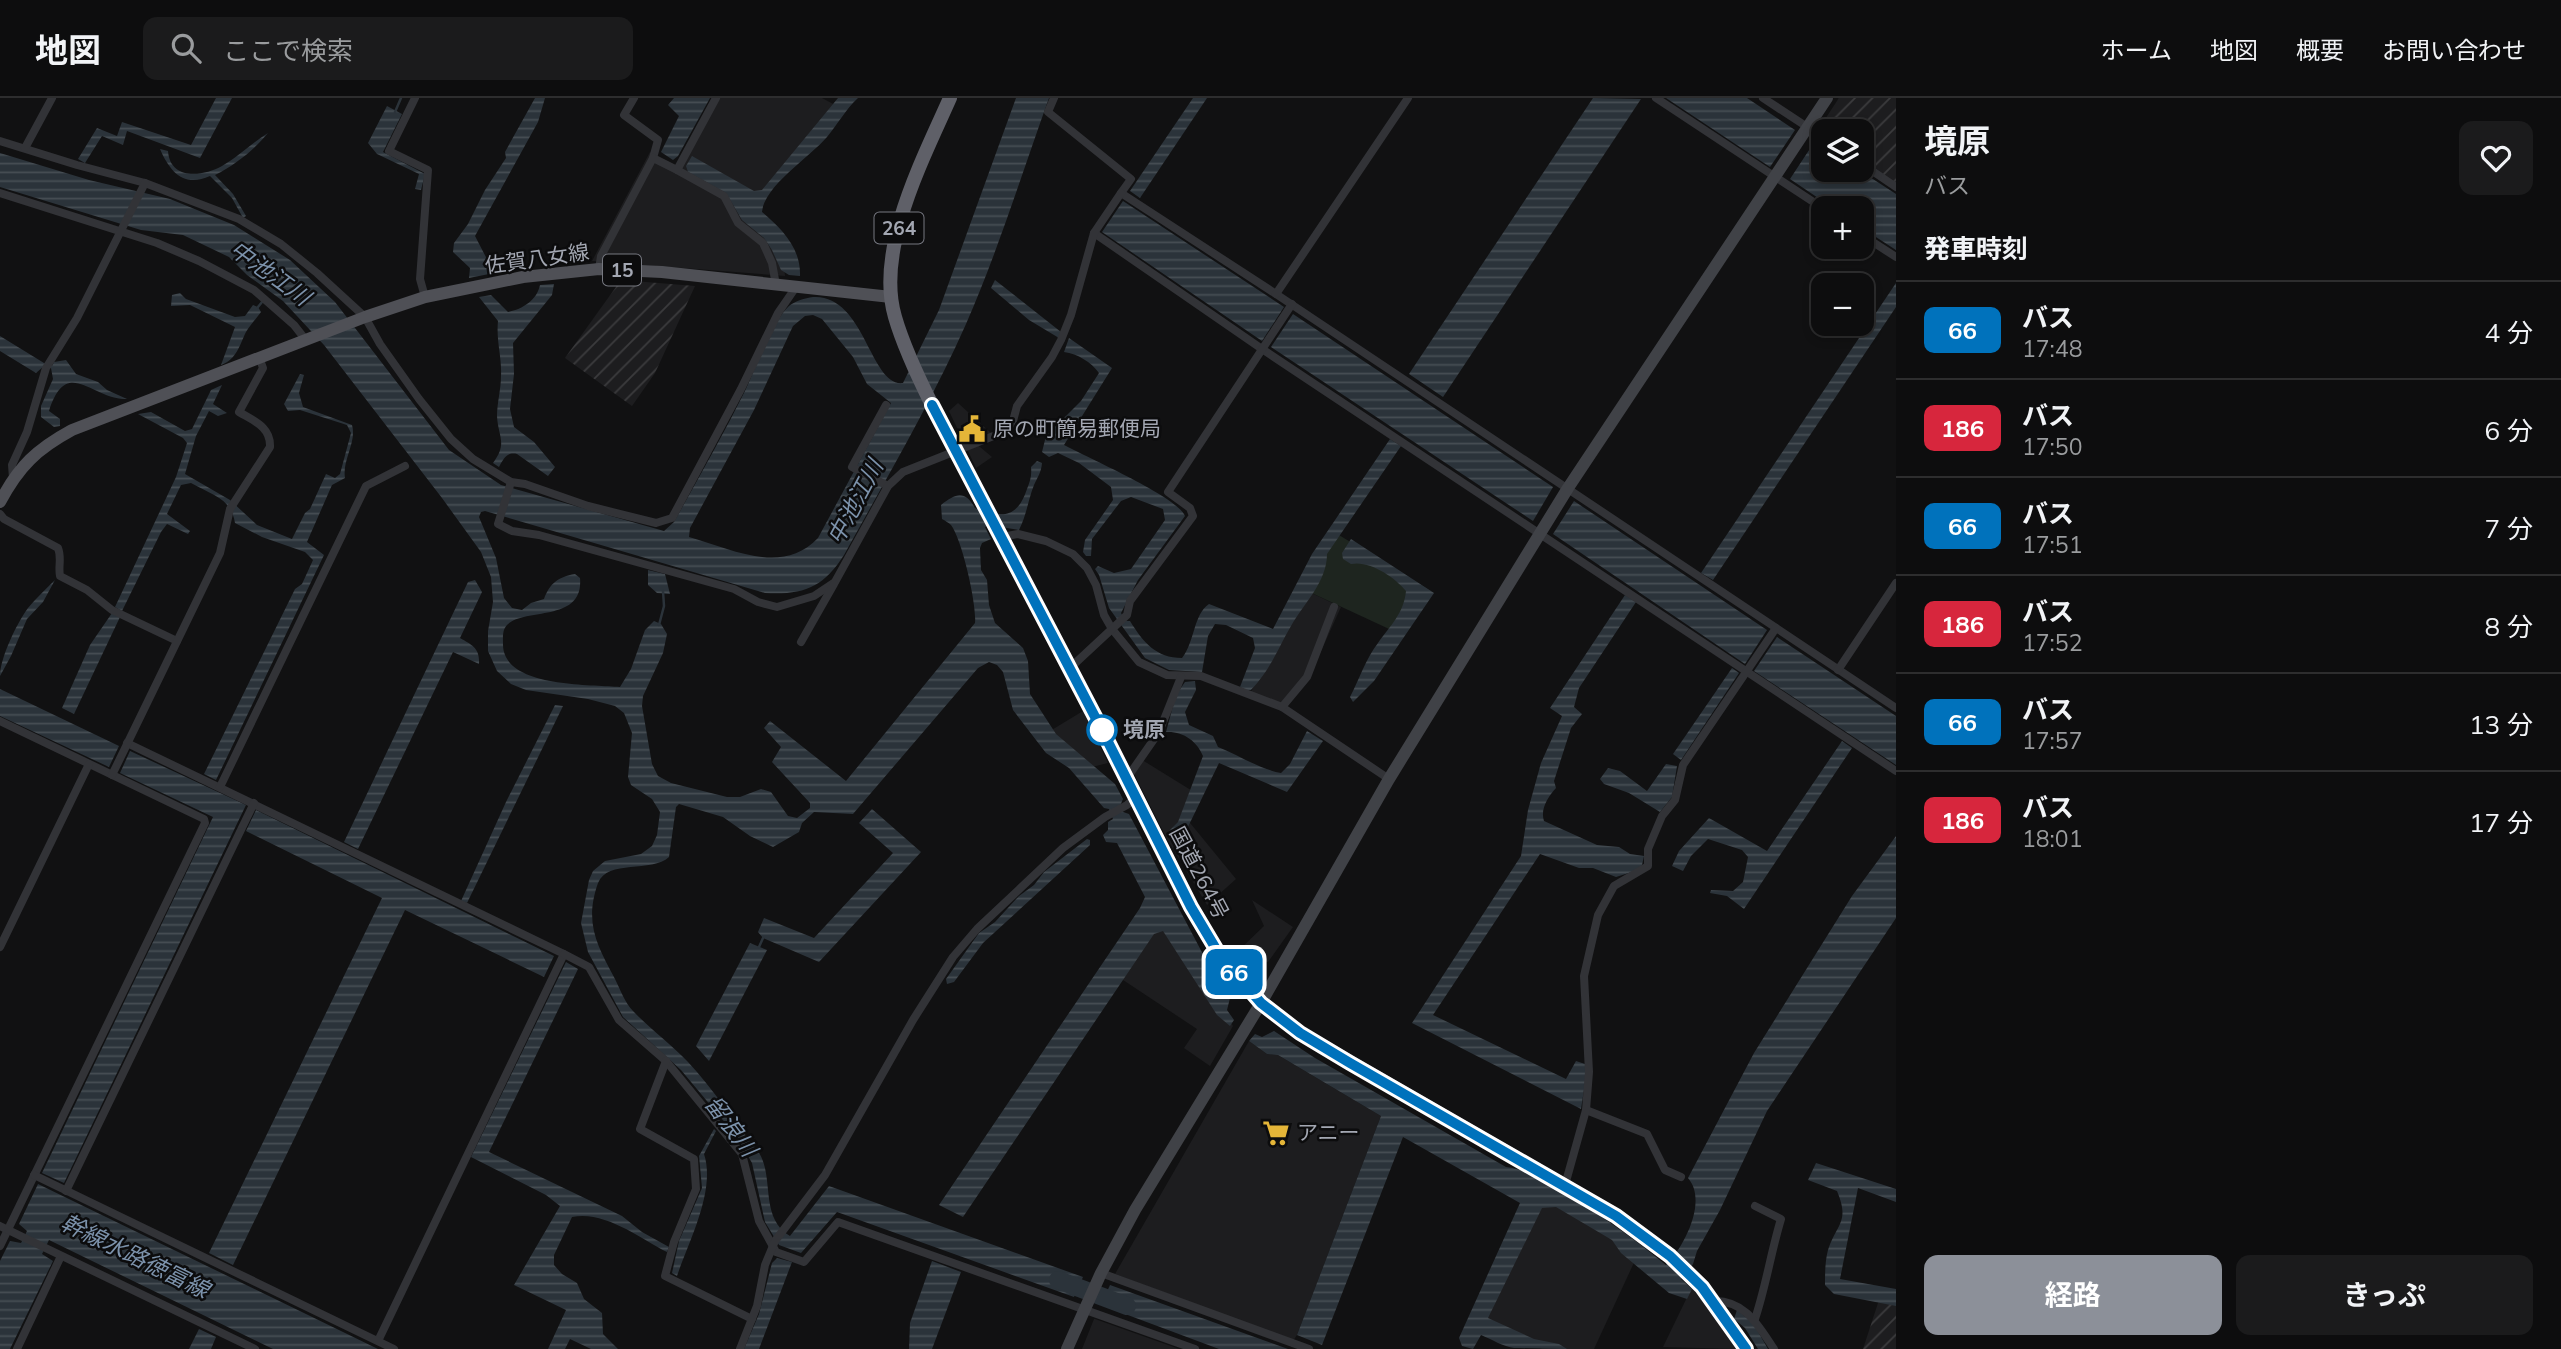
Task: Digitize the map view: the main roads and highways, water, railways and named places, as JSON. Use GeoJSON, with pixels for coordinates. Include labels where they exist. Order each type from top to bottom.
{"type":"FeatureCollection","features":[{"type":"Feature","properties":{"kind":"highway","name":"264"},"geometry":{"type":"LineString","coordinates":[[891,297],[899,225],[910,190],[950,98]]}},
{"type":"Feature","properties":{"kind":"highway","name":"国道264号"},"geometry":{"type":"LineString","coordinates":[[891,297],[894,316],[932,405],[1127,779],[1132,801],[1219,954],[1261,1003],[1300,1033],[1565,1185],[1616,1216],[1670,1256],[1713,1301],[1746,1349]]}},
{"type":"Feature","properties":{"kind":"main road","name":"佐賀八女線"},"geometry":{"type":"LineString","coordinates":[[0,502],[13,478],[40,449],[72,430],[307,338],[425,297],[523,277],[599,269],[662,272],[891,297]]}},
{"type":"Feature","properties":{"kind":"water"},"geometry":{"type":"Polygon","coordinates":[[[216,98],[232,98],[200,158],[127,131],[123,145],[102,136],[85,163],[78,159],[97,128],[117,136],[122,122],[191,145],[216,98]]]}},
{"type":"Feature","properties":{"kind":"water"},"geometry":{"type":"Polygon","coordinates":[[[535,98],[545,98],[538,122],[475,236],[490,265],[489,274],[469,278],[470,268],[453,252],[454,243],[506,158],[505,152],[535,98]]]}},
{"type":"Feature","properties":{"kind":"water"},"geometry":{"type":"Polygon","coordinates":[[[674,98],[710,98],[678,156],[673,160],[661,152],[679,116],[668,105],[674,98]]]}},
{"type":"Feature","properties":{"kind":"water"},"geometry":{"type":"Polygon","coordinates":[[[838,98],[858,98],[827,137],[779,182],[765,202],[762,212],[777,225],[794,248],[800,276],[789,275],[781,270],[764,238],[742,220],[726,193],[688,172],[686,166],[692,156],[754,191],[762,190],[838,98]]]}},
{"type":"Feature","properties":{"kind":"water","name":"中池江川"},"geometry":{"type":"Polygon","coordinates":[[[1016,98],[1049,98],[989,268],[966,324],[908,441],[844,555],[820,582],[801,591],[765,593],[485,511],[481,512],[479,517],[496,558],[504,598],[512,608],[522,610],[531,603],[544,599],[552,585],[564,577],[575,574],[580,578],[579,592],[573,602],[551,612],[515,620],[505,627],[503,645],[507,659],[517,669],[551,681],[620,687],[631,669],[645,630],[654,621],[661,624],[667,634],[663,653],[643,696],[642,706],[652,764],[658,776],[671,783],[727,797],[740,797],[761,789],[771,792],[788,816],[797,818],[810,808],[810,803],[772,762],[781,747],[764,728],[770,721],[846,781],[975,623],[974,602],[964,557],[951,525],[942,519],[941,505],[960,495],[968,498],[975,508],[1007,514],[1023,499],[1031,467],[1037,461],[1042,463],[1019,530],[988,525],[985,527],[991,539],[982,543],[980,548],[981,570],[987,580],[989,605],[995,623],[1023,648],[1028,661],[1030,694],[1056,734],[1115,784],[1123,799],[1120,806],[1123,812],[1129,814],[1205,958],[1227,985],[1230,998],[1227,1010],[1234,1020],[1230,1026],[1217,1015],[1163,931],[1154,934],[963,1217],[939,1205],[1145,897],[1117,843],[1106,842],[1103,835],[1108,830],[1108,822],[1113,819],[1109,809],[1104,808],[1069,768],[1046,753],[1013,710],[1003,672],[997,665],[989,662],[978,668],[853,814],[814,812],[802,823],[799,832],[773,847],[750,836],[723,817],[679,804],[676,807],[669,857],[661,862],[620,868],[603,876],[594,897],[592,922],[598,944],[630,1008],[688,1062],[757,1150],[766,1171],[774,1218],[780,1228],[790,1236],[829,1186],[1083,1277],[1074,1297],[837,1212],[801,1253],[779,1245],[765,1222],[752,1163],[737,1137],[681,1070],[623,1017],[588,952],[581,923],[593,871],[605,861],[641,854],[652,846],[657,835],[660,812],[652,799],[631,785],[628,777],[632,733],[624,713],[615,706],[588,699],[526,690],[511,684],[497,671],[488,651],[493,602],[491,577],[481,552],[324,345],[283,301],[247,275],[229,257],[183,235],[141,230],[0,187],[0,153],[89,180],[170,199],[234,225],[290,260],[335,302],[449,450],[501,485],[664,531],[674,522],[745,391],[771,334],[789,306],[813,297],[830,300],[844,310],[856,324],[882,371],[892,380],[903,383],[939,310],[1016,98]],[[813,315],[805,316],[793,326],[754,410],[690,528],[689,537],[739,553],[773,558],[789,556],[818,538],[891,403],[867,384],[853,357],[822,319],[813,315]]]}},
{"type":"Feature","properties":{"kind":"water"},"geometry":{"type":"Polygon","coordinates":[[[1193,98],[1207,98],[1140,198],[1130,191],[1193,98]]]}},
{"type":"Feature","properties":{"kind":"water"},"geometry":{"type":"Polygon","coordinates":[[[1593,98],[1641,99],[1443,397],[1409,374],[1593,98]]]}},
{"type":"Feature","properties":{"kind":"water"},"geometry":{"type":"Polygon","coordinates":[[[1666,98],[1747,98],[1795,130],[1770,167],[1666,98]]]}},
{"type":"Feature","properties":{"kind":"water"},"geometry":{"type":"Polygon","coordinates":[[[387,106],[402,114],[383,152],[425,174],[421,190],[415,189],[419,174],[377,154],[368,143],[387,106]]]}},
{"type":"Feature","properties":{"kind":"water"},"geometry":{"type":"Polygon","coordinates":[[[268,133],[244,157],[215,175],[233,194],[246,216],[243,218],[232,198],[210,176],[193,180],[179,176],[168,165],[160,149],[168,151],[174,167],[188,174],[197,174],[222,166],[268,133]]]}},
{"type":"Feature","properties":{"kind":"water"},"geometry":{"type":"Polygon","coordinates":[[[1811,147],[1811,182],[1874,182],[1874,180],[1896,194],[1896,250],[1874,236],[1874,196],[1815,196],[1790,179],[1811,147]]]}},
{"type":"Feature","properties":{"kind":"water"},"geometry":{"type":"Polygon","coordinates":[[[1123,201],[1284,307],[1262,341],[1102,232],[1123,201]]]}},
{"type":"Feature","properties":{"kind":"water"},"geometry":{"type":"Polygon","coordinates":[[[995,280],[1061,332],[1059,338],[1029,320],[991,288],[995,280]]]}},
{"type":"Feature","properties":{"kind":"water"},"geometry":{"type":"Polygon","coordinates":[[[1896,283],[1896,307],[1713,580],[1701,573],[1860,336],[1874,336],[1874,316],[1896,283]]]}},
{"type":"Feature","properties":{"kind":"water"},"geometry":{"type":"Polygon","coordinates":[[[554,284],[552,295],[513,343],[514,374],[510,409],[514,427],[534,442],[555,467],[548,476],[517,454],[506,456],[499,467],[493,463],[501,445],[497,416],[501,381],[498,321],[479,297],[491,295],[508,312],[528,303],[536,295],[540,285],[554,284]]]}},
{"type":"Feature","properties":{"kind":"water"},"geometry":{"type":"Polygon","coordinates":[[[180,293],[186,299],[235,317],[245,316],[253,305],[261,312],[248,329],[234,356],[221,365],[235,327],[190,305],[171,306],[172,295],[180,293]]]}},
{"type":"Feature","properties":{"kind":"water"},"geometry":{"type":"Polygon","coordinates":[[[1293,314],[1553,487],[1533,521],[1271,347],[1293,314]]]}},
{"type":"Feature","properties":{"kind":"water"},"geometry":{"type":"Polygon","coordinates":[[[0,336],[52,366],[54,362],[66,360],[76,374],[98,382],[107,390],[127,399],[114,398],[81,384],[64,386],[56,394],[49,411],[60,419],[60,426],[54,427],[41,417],[41,406],[53,379],[51,368],[44,366],[36,373],[0,351],[0,336]]]}},
{"type":"Feature","properties":{"kind":"water"},"geometry":{"type":"Polygon","coordinates":[[[1069,338],[1112,368],[1064,445],[1149,488],[1179,508],[1185,516],[1138,580],[1121,613],[1145,642],[1165,655],[1182,658],[1200,615],[1209,604],[1273,629],[1312,554],[1390,439],[1401,446],[1327,554],[1319,583],[1269,667],[1251,690],[1240,687],[1255,648],[1253,638],[1226,625],[1215,624],[1208,636],[1202,672],[1169,670],[1145,658],[1109,608],[1095,569],[1098,566],[1114,573],[1131,569],[1165,520],[1163,509],[1131,497],[1121,501],[1092,539],[1091,556],[1086,556],[1083,552],[1085,540],[1113,500],[1111,487],[1079,463],[1058,453],[1049,457],[1042,452],[1046,436],[1081,401],[1099,373],[1084,359],[1064,352],[1069,338]]]}},
{"type":"Feature","properties":{"kind":"water"},"geometry":{"type":"Polygon","coordinates":[[[300,374],[304,375],[299,393],[303,407],[352,425],[353,438],[345,478],[332,485],[307,542],[324,555],[216,780],[204,774],[295,589],[302,584],[313,560],[305,552],[262,537],[235,523],[229,508],[213,494],[191,483],[181,485],[167,514],[190,531],[188,534],[167,524],[122,611],[115,607],[176,477],[187,443],[183,438],[138,414],[151,412],[185,431],[192,429],[211,390],[222,385],[213,404],[227,413],[218,416],[209,411],[196,436],[185,474],[230,500],[257,525],[292,539],[326,474],[335,478],[340,474],[351,433],[347,425],[300,410],[288,411],[284,404],[300,374]]]}},
{"type":"Feature","properties":{"kind":"water"},"geometry":{"type":"Polygon","coordinates":[[[1574,501],[1767,630],[1745,664],[1553,534],[1574,501]]]}},
{"type":"Feature","properties":{"kind":"water"},"geometry":{"type":"Polygon","coordinates":[[[1351,539],[1434,593],[1374,681],[1353,702],[1350,697],[1366,662],[1399,613],[1406,591],[1381,571],[1358,563],[1351,564],[1343,559],[1342,553],[1351,539]]]}},
{"type":"Feature","properties":{"kind":"water"},"geometry":{"type":"Polygon","coordinates":[[[648,570],[665,574],[670,594],[657,593],[648,585],[648,570]]]}},
{"type":"Feature","properties":{"kind":"water"},"geometry":{"type":"Polygon","coordinates":[[[55,580],[43,602],[27,619],[0,676],[6,651],[19,622],[31,604],[55,580]]]}},
{"type":"Feature","properties":{"kind":"water"},"geometry":{"type":"Polygon","coordinates":[[[475,580],[482,592],[460,638],[477,651],[479,664],[453,652],[358,849],[344,842],[468,582],[475,580]]]}},
{"type":"Feature","properties":{"kind":"water"},"geometry":{"type":"Polygon","coordinates":[[[1625,595],[1636,602],[1579,688],[1574,707],[1582,714],[1571,728],[1554,781],[1556,788],[1546,803],[1543,817],[1544,821],[1597,845],[1619,847],[1630,854],[1644,856],[1642,865],[1635,871],[1616,877],[1593,868],[1579,868],[1540,854],[1433,1015],[1566,1079],[1576,1061],[1585,1064],[1586,1077],[1581,1109],[1412,1023],[1521,856],[1528,810],[1541,763],[1562,716],[1550,708],[1625,595]]]}},
{"type":"Feature","properties":{"kind":"water"},"geometry":{"type":"Polygon","coordinates":[[[112,613],[120,617],[74,714],[62,708],[90,645],[112,613]]]}},
{"type":"Feature","properties":{"kind":"water"},"geometry":{"type":"Polygon","coordinates":[[[1777,637],[1896,716],[1896,765],[1754,671],[1777,637]]]}},
{"type":"Feature","properties":{"kind":"water"},"geometry":{"type":"Polygon","coordinates":[[[1732,668],[1739,673],[1681,760],[1673,754],[1732,668]]]}},
{"type":"Feature","properties":{"kind":"water"},"geometry":{"type":"Polygon","coordinates":[[[1195,681],[1196,690],[1185,712],[1189,725],[1213,736],[1218,747],[1258,766],[1281,773],[1290,764],[1307,731],[1323,741],[1287,792],[1219,763],[1185,833],[1176,845],[1168,832],[1178,822],[1203,756],[1189,738],[1166,732],[1176,695],[1185,682],[1195,681]]]}},
{"type":"Feature","properties":{"kind":"water"},"geometry":{"type":"Polygon","coordinates":[[[0,689],[119,746],[109,767],[0,716],[0,689]]]}},
{"type":"Feature","properties":{"kind":"water"},"geometry":{"type":"Polygon","coordinates":[[[555,705],[563,706],[467,903],[461,901],[506,802],[555,705]]]}},
{"type":"Feature","properties":{"kind":"water"},"geometry":{"type":"Polygon","coordinates":[[[1842,741],[1852,748],[1744,909],[1727,896],[1710,893],[1711,890],[1733,891],[1743,882],[1748,857],[1742,850],[1708,839],[1691,856],[1683,871],[1672,866],[1679,851],[1709,818],[1767,851],[1842,741]]]}},
{"type":"Feature","properties":{"kind":"water"},"geometry":{"type":"Polygon","coordinates":[[[130,751],[246,805],[64,1183],[42,1173],[213,817],[120,773],[130,751]]]}},
{"type":"Feature","properties":{"kind":"water"},"geometry":{"type":"Polygon","coordinates":[[[1666,764],[1677,766],[1672,797],[1660,812],[1629,793],[1604,784],[1600,779],[1608,768],[1620,771],[1647,791],[1666,764]]]}},
{"type":"Feature","properties":{"kind":"water"},"geometry":{"type":"Polygon","coordinates":[[[872,809],[921,852],[819,962],[763,938],[758,932],[764,918],[814,938],[893,853],[859,823],[872,809]]]}},
{"type":"Feature","properties":{"kind":"water"},"geometry":{"type":"Polygon","coordinates":[[[256,810],[554,956],[544,977],[405,910],[233,1265],[209,1253],[382,898],[246,831],[256,810]]]}},
{"type":"Feature","properties":{"kind":"water"},"geometry":{"type":"Polygon","coordinates":[[[1896,836],[1896,918],[1767,1111],[1693,1264],[1681,1279],[1692,1289],[1687,1299],[1669,1293],[1621,1253],[1612,1240],[1556,1207],[1542,1208],[1488,1318],[1534,1339],[1559,1344],[1567,1349],[1514,1348],[1481,1335],[1473,1349],[1462,1346],[1459,1338],[1520,1203],[1403,1137],[1322,1345],[1297,1335],[1381,1116],[1278,1055],[1267,1054],[1249,1041],[1255,1034],[1262,1037],[1274,1031],[1315,1058],[1506,1167],[1526,1173],[1561,1192],[1608,1221],[1666,1265],[1686,1236],[1695,1211],[1694,1188],[1688,1178],[1754,1053],[1852,896],[1896,836]]]}},
{"type":"Feature","properties":{"kind":"water"},"geometry":{"type":"Polygon","coordinates":[[[1087,839],[1090,840],[1090,845],[983,943],[954,982],[947,984],[946,979],[979,933],[995,922],[1044,872],[1087,839]]]}},
{"type":"Feature","properties":{"kind":"water"},"geometry":{"type":"Polygon","coordinates":[[[750,943],[767,950],[709,1061],[696,1046],[750,943]]]}},
{"type":"Feature","properties":{"kind":"water"},"geometry":{"type":"Polygon","coordinates":[[[566,962],[578,969],[489,1152],[622,1216],[642,1232],[669,1247],[667,1252],[609,1221],[584,1216],[572,1217],[554,1255],[554,1265],[562,1274],[577,1283],[584,1299],[602,1313],[603,1334],[618,1349],[591,1349],[570,1339],[565,1349],[548,1349],[566,1310],[514,1285],[560,1206],[546,1195],[471,1157],[566,962]]]}},
{"type":"Feature","properties":{"kind":"water"},"geometry":{"type":"Polygon","coordinates":[[[714,1129],[716,1131],[704,1154],[707,1183],[700,1215],[677,1276],[672,1273],[679,1241],[702,1188],[699,1156],[714,1129]]]}},
{"type":"Feature","properties":{"kind":"water"},"geometry":{"type":"Polygon","coordinates":[[[1816,1163],[1896,1189],[1896,1202],[1858,1188],[1840,1279],[1896,1289],[1896,1306],[1834,1294],[1825,1285],[1827,1254],[1841,1222],[1842,1210],[1837,1191],[1808,1180],[1816,1163]]]}},
{"type":"Feature","properties":{"kind":"water","name":"幹線水路徳富線"},"geometry":{"type":"Polygon","coordinates":[[[38,1184],[378,1349],[273,1349],[49,1240],[42,1254],[53,1261],[10,1349],[0,1349],[0,1261],[10,1241],[21,1243],[27,1231],[19,1224],[38,1184]]]}},
{"type":"Feature","properties":{"kind":"water"},"geometry":{"type":"Polygon","coordinates":[[[777,1258],[792,1262],[759,1349],[744,1349],[759,1314],[772,1263],[777,1258]]]}},
{"type":"Feature","properties":{"kind":"water"},"geometry":{"type":"Polygon","coordinates":[[[932,1261],[961,1272],[932,1349],[909,1349],[910,1323],[932,1261]]]}},
{"type":"Feature","properties":{"kind":"water"},"geometry":{"type":"Polygon","coordinates":[[[1110,1285],[1288,1349],[1219,1349],[1101,1305],[1110,1285]]]}},
{"type":"Feature","properties":{"kind":"water"},"geometry":{"type":"Polygon","coordinates":[[[1737,1310],[1753,1323],[1768,1349],[1758,1349],[1745,1328],[1734,1319],[1737,1310]]]}},
{"type":"Feature","properties":{"kind":"water"},"geometry":{"type":"Polygon","coordinates":[[[199,1329],[216,1337],[211,1349],[189,1349],[199,1329]]]}},
{"type":"Feature","properties":{"kind":"waterway"},"geometry":{"type":"LineString","coordinates":[[395,112],[401,98]]}},
{"type":"Feature","properties":{"kind":"waterway"},"geometry":{"type":"LineString","coordinates":[[258,307],[262,302]]}},
{"type":"Feature","properties":{"kind":"waterway"},"geometry":{"type":"LineString","coordinates":[[659,625],[664,606],[663,591]]}},
{"type":"Feature","properties":{"kind":"waterway"},"geometry":{"type":"LineString","coordinates":[[759,947],[763,938]]}},
{"type":"Feature","properties":{"kind":"waterway","name":"留浪川"},"geometry":{"type":"LineString","coordinates":[[1058,1280],[1127,1306]]}},
{"type":"Feature","properties":{"kind":"place","name":"原の町簡易郵便局"},"geometry":{"type":"Point","coordinates":[972,429]}},
{"type":"Feature","properties":{"kind":"place","name":"境原"},"geometry":{"type":"Point","coordinates":[1102,730]}},
{"type":"Feature","properties":{"kind":"place","name":"アニー"},"geometry":{"type":"Point","coordinates":[1276,1133]}}]}
